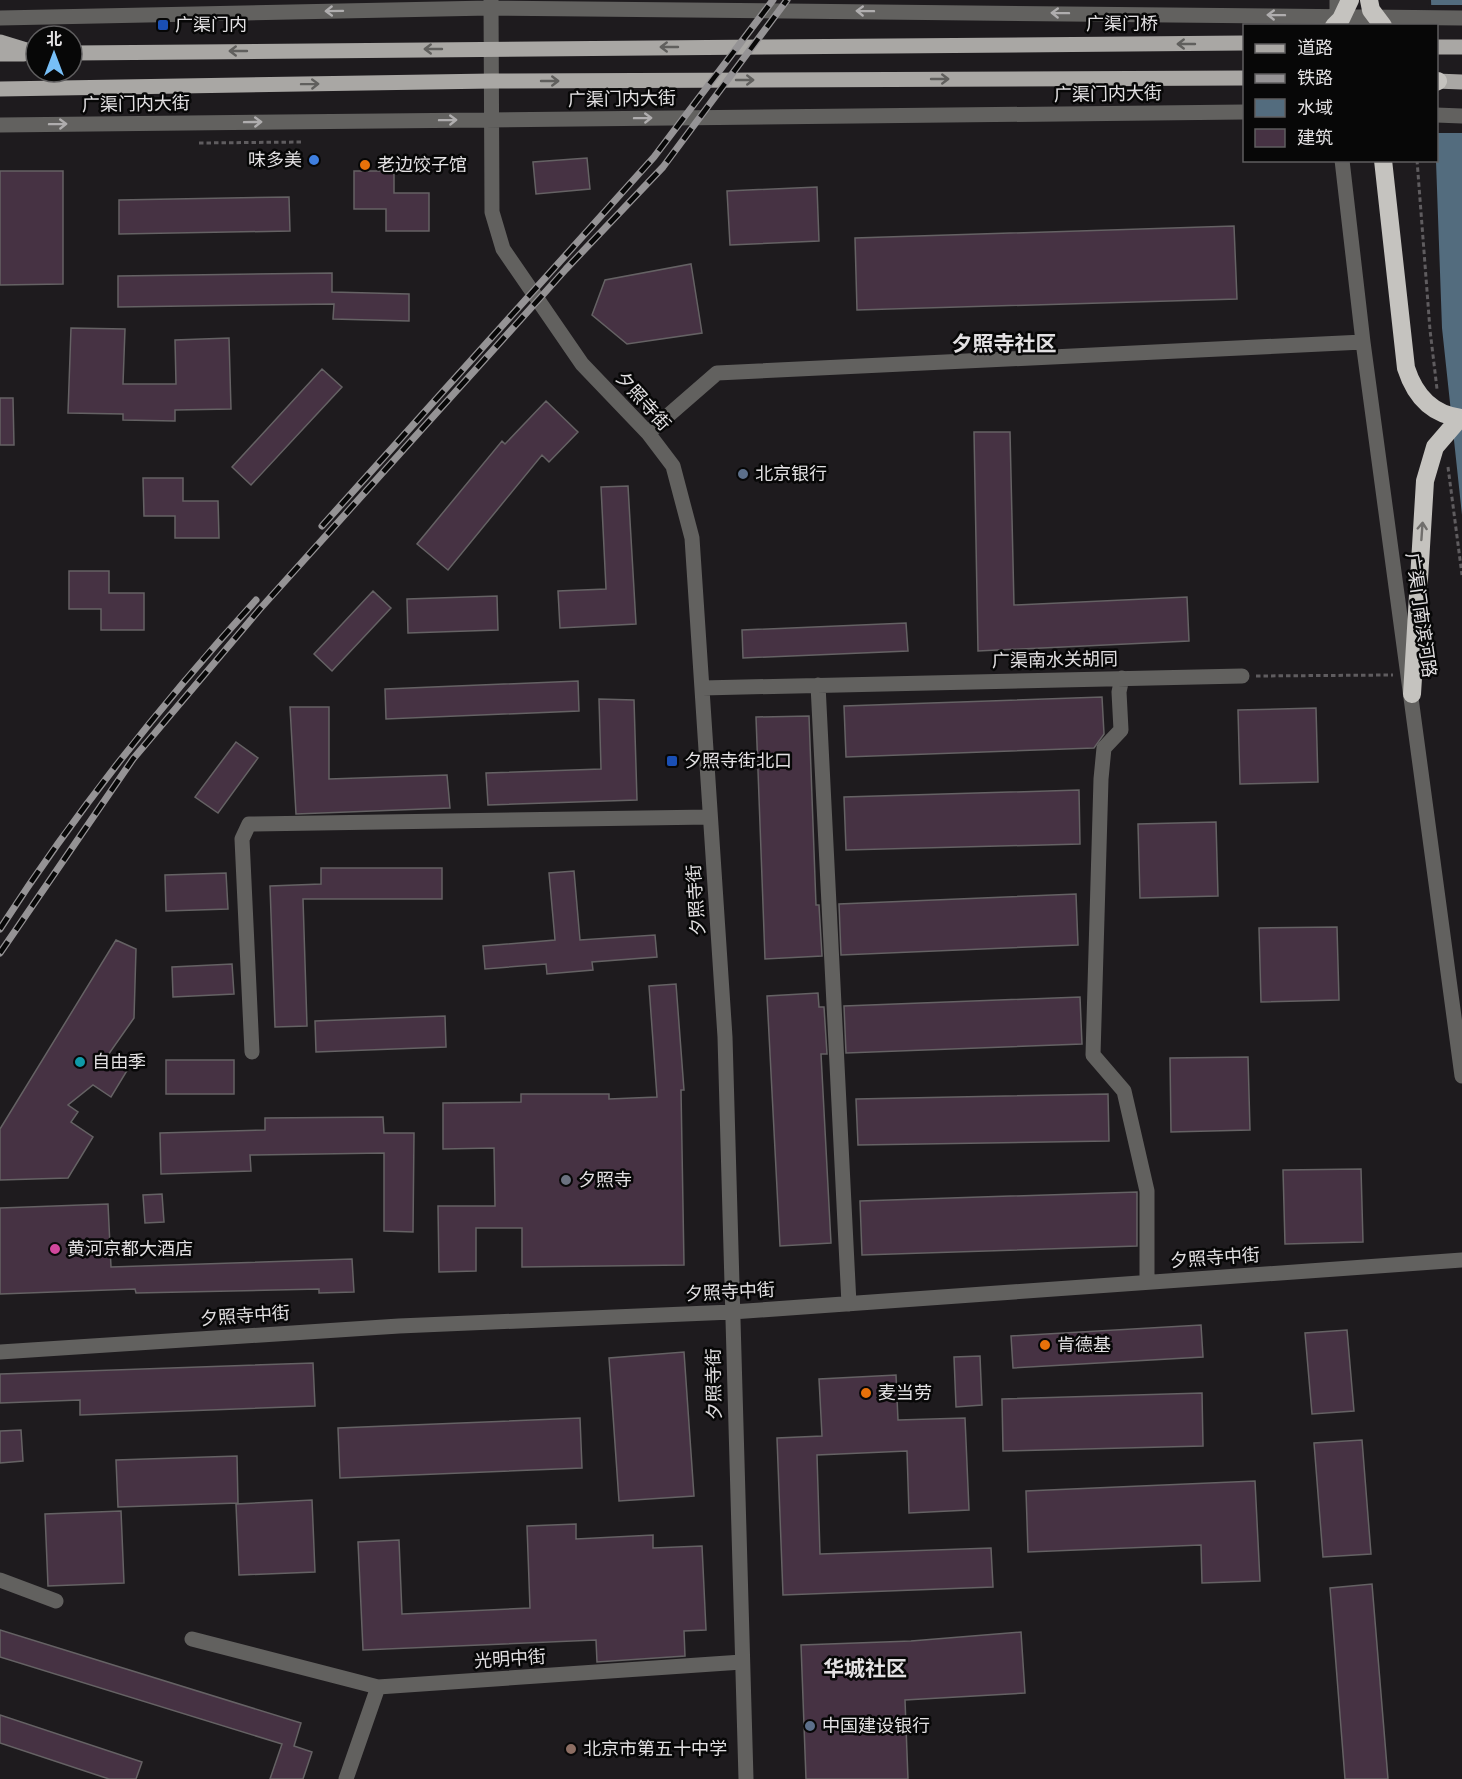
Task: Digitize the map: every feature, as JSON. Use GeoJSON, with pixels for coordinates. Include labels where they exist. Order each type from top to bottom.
{"type":"FeatureCollection","features":[{"type":"Feature","properties":{"kind":"highway"},"geometry":{"type":"LineString","coordinates":[[1336,17],[1341,19],[1350,0]]}},
{"type":"Feature","properties":{"kind":"highway"},"geometry":{"type":"LineString","coordinates":[[1369,0],[1371,10],[1390,21]]}},
{"type":"Feature","properties":{"kind":"highway"},"geometry":{"type":"LineString","coordinates":[[1383,162],[1406,368],[1420,397],[1433,409],[1461,418],[1435,447],[1425,481],[1412,694]]}},
{"type":"Feature","properties":{"kind":"main road"},"geometry":{"type":"LineString","coordinates":[[0,42],[24,49]]}},
{"type":"Feature","properties":{"kind":"main road","name":"广渠门桥"},"geometry":{"type":"LineString","coordinates":[[491,48],[1243,43]]}},
{"type":"Feature","properties":{"kind":"main road"},"geometry":{"type":"LineString","coordinates":[[1438,46],[1462,47]]}},
{"type":"Feature","properties":{"kind":"main road"},"geometry":{"type":"LineString","coordinates":[[84,53],[491,48]]}},
{"type":"Feature","properties":{"kind":"main road"},"geometry":{"type":"LineString","coordinates":[[0,54],[24,53]]}},
{"type":"Feature","properties":{"kind":"main road","name":"广渠门内大街"},"geometry":{"type":"LineString","coordinates":[[0,89],[492,81],[1243,78]]}},
{"type":"Feature","properties":{"kind":"main road"},"geometry":{"type":"LineString","coordinates":[[1438,82],[1462,82]]}},
{"type":"Feature","properties":{"kind":"main road"},"geometry":{"type":"LineString","coordinates":[[0,98],[27,89]]}},
{"type":"Feature","properties":{"kind":"street"},"geometry":{"type":"LineString","coordinates":[[0,18],[490,4],[1336,17],[1390,21],[1462,18]]}},
{"type":"Feature","properties":{"kind":"street","name":"夕照寺街"},"geometry":{"type":"LineString","coordinates":[[490,4],[492,212],[503,249],[582,364],[648,434],[673,466],[692,538],[725,1037],[746,1779]]}},
{"type":"Feature","properties":{"kind":"street","name":"广渠门内大街"},"geometry":{"type":"LineString","coordinates":[[0,125],[1243,112]]}},
{"type":"Feature","properties":{"kind":"street"},"geometry":{"type":"LineString","coordinates":[[1438,115],[1462,116]]}},
{"type":"Feature","properties":{"kind":"street","name":"广渠门南滨河路"},"geometry":{"type":"LineString","coordinates":[[1342,162],[1363,342],[1462,1076]]}},
{"type":"Feature","properties":{"kind":"street"},"geometry":{"type":"LineString","coordinates":[[648,434],[717,373],[1363,342]]}},
{"type":"Feature","properties":{"kind":"street","name":"广渠南水关胡同"},"geometry":{"type":"LineString","coordinates":[[702,688],[1242,676]]}},
{"type":"Feature","properties":{"kind":"street"},"geometry":{"type":"LineString","coordinates":[[1122,678],[1119,692],[1121,730],[1104,748],[1101,778],[1093,1055],[1124,1091],[1147,1191],[1147,1282]]}},
{"type":"Feature","properties":{"kind":"street"},"geometry":{"type":"LineString","coordinates":[[818,685],[849,1304]]}},
{"type":"Feature","properties":{"kind":"street"},"geometry":{"type":"LineString","coordinates":[[252,1052],[242,839],[249,824],[710,817]]}},
{"type":"Feature","properties":{"kind":"street","name":"夕照寺中街"},"geometry":{"type":"LineString","coordinates":[[0,1352],[399,1326],[732,1312],[1462,1260]]}},
{"type":"Feature","properties":{"kind":"street"},"geometry":{"type":"LineString","coordinates":[[0,1580],[56,1601]]}},
{"type":"Feature","properties":{"kind":"street","name":"光明中街"},"geometry":{"type":"LineString","coordinates":[[192,1639],[378,1687],[742,1662]]}},
{"type":"Feature","properties":{"kind":"street"},"geometry":{"type":"LineString","coordinates":[[346,1779],[378,1687]]}},
{"type":"Feature","properties":{"kind":"path"},"geometry":{"type":"LineString","coordinates":[[199,143],[302,142]]}},
{"type":"Feature","properties":{"kind":"path"},"geometry":{"type":"LineString","coordinates":[[1417,162],[1430,330],[1438,398]]}},
{"type":"Feature","properties":{"kind":"path"},"geometry":{"type":"LineString","coordinates":[[1447,465],[1462,575]]}},
{"type":"Feature","properties":{"kind":"path"},"geometry":{"type":"LineString","coordinates":[[1242,676],[1409,675]]}},
{"type":"Feature","properties":{"kind":"water"},"geometry":{"type":"Polygon","coordinates":[[[1431,0],[1462,0],[1462,515],[1442,328],[1436,162],[1438,162],[1438,24],[1432,24],[1431,0]]]}},
{"type":"Feature","properties":{"kind":"pier"},"geometry":{"type":"Polygon","coordinates":[[[1428,5],[1462,5],[1462,133],[1438,133],[1438,24],[1429,24],[1428,5]]]}},
{"type":"Feature","properties":{"kind":"building"},"geometry":{"type":"Polygon","coordinates":[[[587,158],[590,189],[536,194],[533,162],[587,158]]]}},
{"type":"Feature","properties":{"kind":"building"},"geometry":{"type":"Polygon","coordinates":[[[0,171],[63,171],[63,284],[0,285],[0,171]]]}},
{"type":"Feature","properties":{"kind":"building"},"geometry":{"type":"Polygon","coordinates":[[[354,171],[394,171],[394,193],[429,193],[429,231],[386,231],[386,209],[354,209],[354,171]]]}},
{"type":"Feature","properties":{"kind":"building"},"geometry":{"type":"Polygon","coordinates":[[[817,187],[819,241],[730,245],[727,191],[817,187]]]}},
{"type":"Feature","properties":{"kind":"building"},"geometry":{"type":"Polygon","coordinates":[[[289,197],[290,231],[119,234],[119,200],[289,197]]]}},
{"type":"Feature","properties":{"kind":"building"},"geometry":{"type":"Polygon","coordinates":[[[1234,226],[1237,299],[857,310],[855,238],[1234,226]]]}},
{"type":"Feature","properties":{"kind":"building"},"geometry":{"type":"Polygon","coordinates":[[[691,264],[702,333],[627,344],[592,315],[605,280],[691,264]]]}},
{"type":"Feature","properties":{"kind":"building"},"geometry":{"type":"Polygon","coordinates":[[[332,273],[332,292],[409,294],[409,321],[333,319],[334,304],[118,307],[118,276],[332,273]]]}},
{"type":"Feature","properties":{"kind":"building"},"geometry":{"type":"Polygon","coordinates":[[[71,328],[125,329],[123,384],[176,384],[175,340],[229,338],[231,409],[175,410],[175,421],[123,420],[123,414],[68,413],[71,328]]]}},
{"type":"Feature","properties":{"kind":"building"},"geometry":{"type":"Polygon","coordinates":[[[322,369],[342,387],[251,485],[232,467],[322,369]]]}},
{"type":"Feature","properties":{"kind":"building"},"geometry":{"type":"Polygon","coordinates":[[[0,398],[13,398],[14,445],[0,445],[0,398]]]}},
{"type":"Feature","properties":{"kind":"building"},"geometry":{"type":"Polygon","coordinates":[[[546,401],[578,432],[549,462],[542,455],[448,570],[417,544],[502,441],[505,444],[546,401]]]}},
{"type":"Feature","properties":{"kind":"building"},"geometry":{"type":"Polygon","coordinates":[[[974,432],[1010,432],[1014,605],[1187,597],[1189,641],[978,651],[974,432]]]}},
{"type":"Feature","properties":{"kind":"building"},"geometry":{"type":"Polygon","coordinates":[[[143,478],[183,478],[183,501],[218,501],[219,538],[175,538],[175,516],[144,516],[143,478]]]}},
{"type":"Feature","properties":{"kind":"building"},"geometry":{"type":"Polygon","coordinates":[[[628,486],[636,624],[560,628],[558,591],[606,589],[601,487],[628,486]]]}},
{"type":"Feature","properties":{"kind":"building"},"geometry":{"type":"Polygon","coordinates":[[[69,571],[109,571],[109,593],[144,593],[144,630],[101,630],[101,609],[69,609],[69,571]]]}},
{"type":"Feature","properties":{"kind":"building"},"geometry":{"type":"Polygon","coordinates":[[[373,591],[391,608],[332,671],[314,654],[373,591]]]}},
{"type":"Feature","properties":{"kind":"building"},"geometry":{"type":"Polygon","coordinates":[[[497,596],[498,630],[408,633],[407,599],[497,596]]]}},
{"type":"Feature","properties":{"kind":"building"},"geometry":{"type":"Polygon","coordinates":[[[906,623],[908,651],[743,658],[742,630],[906,623]]]}},
{"type":"Feature","properties":{"kind":"building"},"geometry":{"type":"Polygon","coordinates":[[[578,681],[579,711],[386,719],[385,689],[578,681]]]}},
{"type":"Feature","properties":{"kind":"building"},"geometry":{"type":"Polygon","coordinates":[[[1102,697],[1104,734],[1094,748],[846,757],[844,706],[1102,697]]]}},
{"type":"Feature","properties":{"kind":"building"},"geometry":{"type":"Polygon","coordinates":[[[599,699],[634,700],[637,800],[488,805],[486,773],[601,769],[599,699]]]}},
{"type":"Feature","properties":{"kind":"building"},"geometry":{"type":"Polygon","coordinates":[[[290,707],[329,707],[329,779],[447,775],[450,808],[296,814],[290,707]]]}},
{"type":"Feature","properties":{"kind":"building"},"geometry":{"type":"Polygon","coordinates":[[[1316,708],[1318,782],[1240,784],[1238,710],[1316,708]]]}},
{"type":"Feature","properties":{"kind":"building"},"geometry":{"type":"Polygon","coordinates":[[[809,716],[816,905],[819,905],[822,956],[765,959],[756,717],[809,716]]]}},
{"type":"Feature","properties":{"kind":"building"},"geometry":{"type":"Polygon","coordinates":[[[236,742],[258,758],[218,813],[195,797],[236,742]]]}},
{"type":"Feature","properties":{"kind":"building"},"geometry":{"type":"Polygon","coordinates":[[[1079,790],[1080,844],[846,850],[844,797],[1079,790]]]}},
{"type":"Feature","properties":{"kind":"building"},"geometry":{"type":"Polygon","coordinates":[[[1216,822],[1218,896],[1140,898],[1138,824],[1216,822]]]}},
{"type":"Feature","properties":{"kind":"building"},"geometry":{"type":"Polygon","coordinates":[[[321,868],[442,868],[442,899],[303,899],[307,1026],[275,1027],[270,886],[321,884],[321,868]]]}},
{"type":"Feature","properties":{"kind":"building"},"geometry":{"type":"Polygon","coordinates":[[[574,871],[580,940],[655,935],[657,957],[592,962],[593,970],[547,974],[546,964],[485,969],[483,946],[555,940],[549,873],[574,871]]]}},
{"type":"Feature","properties":{"kind":"building"},"geometry":{"type":"Polygon","coordinates":[[[226,873],[228,909],[166,911],[165,875],[226,873]]]}},
{"type":"Feature","properties":{"kind":"building"},"geometry":{"type":"Polygon","coordinates":[[[1076,894],[1078,945],[841,955],[839,904],[1076,894]]]}},
{"type":"Feature","properties":{"kind":"building"},"geometry":{"type":"Polygon","coordinates":[[[1337,927],[1339,1000],[1261,1002],[1259,928],[1337,927]]]}},
{"type":"Feature","properties":{"kind":"building","name":"自由季"},"geometry":{"type":"Polygon","coordinates":[[[116,940],[136,949],[134,1018],[108,1055],[128,1069],[111,1097],[93,1085],[68,1105],[78,1112],[71,1122],[93,1137],[68,1178],[0,1180],[0,1129],[116,940]]]}},
{"type":"Feature","properties":{"kind":"building"},"geometry":{"type":"Polygon","coordinates":[[[232,964],[234,994],[173,997],[172,967],[232,964]]]}},
{"type":"Feature","properties":{"kind":"building"},"geometry":{"type":"Polygon","coordinates":[[[676,984],[684,1090],[681,1090],[684,1265],[522,1267],[522,1228],[476,1228],[476,1271],[439,1272],[438,1206],[495,1206],[494,1148],[443,1149],[443,1103],[521,1102],[521,1094],[609,1094],[609,1099],[657,1097],[649,986],[676,984]]]}},
{"type":"Feature","properties":{"kind":"building"},"geometry":{"type":"Polygon","coordinates":[[[818,993],[819,1007],[824,1007],[827,1054],[821,1054],[831,1243],[780,1246],[767,996],[818,993]]]}},
{"type":"Feature","properties":{"kind":"building"},"geometry":{"type":"Polygon","coordinates":[[[1080,997],[1082,1044],[846,1053],[844,1006],[1080,997]]]}},
{"type":"Feature","properties":{"kind":"building"},"geometry":{"type":"Polygon","coordinates":[[[445,1016],[446,1047],[316,1052],[315,1021],[445,1016]]]}},
{"type":"Feature","properties":{"kind":"building"},"geometry":{"type":"Polygon","coordinates":[[[1248,1057],[1250,1130],[1171,1132],[1170,1058],[1248,1057]]]}},
{"type":"Feature","properties":{"kind":"building"},"geometry":{"type":"Polygon","coordinates":[[[166,1060],[234,1060],[234,1094],[166,1094],[166,1060]]]}},
{"type":"Feature","properties":{"kind":"building"},"geometry":{"type":"Polygon","coordinates":[[[1108,1094],[1109,1141],[858,1145],[856,1099],[1108,1094]]]}},
{"type":"Feature","properties":{"kind":"building"},"geometry":{"type":"Polygon","coordinates":[[[383,1117],[384,1133],[414,1133],[413,1232],[384,1231],[384,1153],[250,1155],[251,1171],[161,1174],[160,1133],[265,1130],[265,1118],[383,1117]]]}},
{"type":"Feature","properties":{"kind":"building"},"geometry":{"type":"Polygon","coordinates":[[[1361,1169],[1363,1242],[1285,1244],[1283,1170],[1361,1169]]]}},
{"type":"Feature","properties":{"kind":"building"},"geometry":{"type":"Polygon","coordinates":[[[1137,1192],[1137,1246],[862,1255],[860,1201],[1137,1192]]]}},
{"type":"Feature","properties":{"kind":"building"},"geometry":{"type":"Polygon","coordinates":[[[162,1194],[164,1222],[145,1223],[143,1195],[162,1194]]]}},
{"type":"Feature","properties":{"kind":"building"},"geometry":{"type":"Polygon","coordinates":[[[108,1204],[111,1267],[352,1259],[354,1292],[319,1293],[319,1289],[136,1293],[135,1289],[0,1294],[0,1208],[108,1204]]]}},
{"type":"Feature","properties":{"kind":"building"},"geometry":{"type":"Polygon","coordinates":[[[1201,1325],[1203,1357],[1013,1368],[1011,1336],[1201,1325]]]}},
{"type":"Feature","properties":{"kind":"building"},"geometry":{"type":"Polygon","coordinates":[[[1347,1330],[1354,1411],[1312,1414],[1305,1333],[1347,1330]]]}},
{"type":"Feature","properties":{"kind":"building"},"geometry":{"type":"Polygon","coordinates":[[[684,1352],[694,1496],[619,1501],[609,1358],[684,1352]]]}},
{"type":"Feature","properties":{"kind":"building"},"geometry":{"type":"Polygon","coordinates":[[[980,1356],[982,1405],[956,1407],[954,1357],[980,1356]]]}},
{"type":"Feature","properties":{"kind":"building"},"geometry":{"type":"Polygon","coordinates":[[[313,1363],[315,1406],[80,1415],[80,1400],[0,1403],[0,1374],[313,1363]]]}},
{"type":"Feature","properties":{"kind":"building"},"geometry":{"type":"Polygon","coordinates":[[[896,1375],[898,1420],[965,1418],[969,1510],[909,1513],[907,1451],[817,1455],[820,1554],[991,1548],[993,1587],[783,1595],[777,1438],[822,1436],[819,1379],[896,1375]]]}},
{"type":"Feature","properties":{"kind":"building"},"geometry":{"type":"Polygon","coordinates":[[[1202,1393],[1203,1446],[1003,1451],[1002,1399],[1202,1393]]]}},
{"type":"Feature","properties":{"kind":"building"},"geometry":{"type":"Polygon","coordinates":[[[580,1418],[582,1468],[340,1478],[338,1428],[580,1418]]]}},
{"type":"Feature","properties":{"kind":"building"},"geometry":{"type":"Polygon","coordinates":[[[21,1430],[23,1461],[0,1463],[0,1431],[21,1430]]]}},
{"type":"Feature","properties":{"kind":"building"},"geometry":{"type":"Polygon","coordinates":[[[1362,1440],[1371,1554],[1323,1557],[1314,1443],[1362,1440]]]}},
{"type":"Feature","properties":{"kind":"building"},"geometry":{"type":"Polygon","coordinates":[[[237,1456],[238,1503],[118,1507],[116,1460],[237,1456]]]}},
{"type":"Feature","properties":{"kind":"building"},"geometry":{"type":"Polygon","coordinates":[[[1255,1481],[1260,1581],[1202,1583],[1201,1545],[1028,1552],[1026,1491],[1255,1481]]]}},
{"type":"Feature","properties":{"kind":"building"},"geometry":{"type":"Polygon","coordinates":[[[312,1500],[315,1572],[239,1575],[236,1504],[312,1500]]]}},
{"type":"Feature","properties":{"kind":"building"},"geometry":{"type":"Polygon","coordinates":[[[121,1511],[124,1583],[48,1586],[45,1514],[121,1511]]]}},
{"type":"Feature","properties":{"kind":"building"},"geometry":{"type":"Polygon","coordinates":[[[576,1524],[576,1539],[653,1535],[653,1548],[702,1546],[706,1630],[684,1631],[685,1656],[597,1662],[596,1640],[363,1650],[358,1542],[399,1540],[402,1614],[530,1608],[527,1526],[576,1524]]]}},
{"type":"Feature","properties":{"kind":"building"},"geometry":{"type":"Polygon","coordinates":[[[1372,1584],[1388,1779],[1345,1779],[1330,1588],[1372,1584]]]}},
{"type":"Feature","properties":{"kind":"building"},"geometry":{"type":"Polygon","coordinates":[[[0,1630],[301,1723],[294,1746],[312,1752],[303,1779],[270,1779],[282,1744],[0,1657],[0,1630]]]}},
{"type":"Feature","properties":{"kind":"building"},"geometry":{"type":"Polygon","coordinates":[[[1021,1632],[1025,1693],[905,1700],[908,1779],[806,1779],[801,1645],[911,1641],[1021,1632]]]}},
{"type":"Feature","properties":{"kind":"building"},"geometry":{"type":"Polygon","coordinates":[[[0,1715],[142,1762],[136,1779],[109,1779],[0,1743],[0,1715]]]}},
{"type":"Feature","properties":{"kind":"railway"},"geometry":{"type":"LineString","coordinates":[[322,526],[654,157],[773,0]]}},
{"type":"Feature","properties":{"kind":"railway"},"geometry":{"type":"LineString","coordinates":[[0,953],[133,759],[259,610],[566,269],[663,167],[787,0]]}},
{"type":"Feature","properties":{"kind":"railway"},"geometry":{"type":"LineString","coordinates":[[0,929],[59,842],[121,759],[187,678],[256,600]]}},
{"type":"Feature","properties":{"kind":"place","name":"广渠门内"},"geometry":{"type":"Point","coordinates":[163,25]}},
{"type":"Feature","properties":{"kind":"place","name":"味多美"},"geometry":{"type":"Point","coordinates":[314,160]}},
{"type":"Feature","properties":{"kind":"place","name":"老边饺子馆"},"geometry":{"type":"Point","coordinates":[365,165]}},
{"type":"Feature","properties":{"kind":"place","name":"北京银行"},"geometry":{"type":"Point","coordinates":[743,474]}},
{"type":"Feature","properties":{"kind":"place","name":"夕照寺街北口"},"geometry":{"type":"Point","coordinates":[672,761]}},
{"type":"Feature","properties":{"kind":"place","name":"自由季"},"geometry":{"type":"Point","coordinates":[80,1062]}},
{"type":"Feature","properties":{"kind":"place","name":"夕照寺"},"geometry":{"type":"Point","coordinates":[566,1180]}},
{"type":"Feature","properties":{"kind":"place","name":"黄河京都大酒店"},"geometry":{"type":"Point","coordinates":[55,1249]}},
{"type":"Feature","properties":{"kind":"place","name":"肯德基"},"geometry":{"type":"Point","coordinates":[1045,1345]}},
{"type":"Feature","properties":{"kind":"place","name":"麦当劳"},"geometry":{"type":"Point","coordinates":[866,1393]}},
{"type":"Feature","properties":{"kind":"place","name":"中国建设银行"},"geometry":{"type":"Point","coordinates":[810,1726]}},
{"type":"Feature","properties":{"kind":"place","name":"北京市第五十中学"},"geometry":{"type":"Point","coordinates":[571,1749]}},
{"type":"Feature","properties":{"kind":"district","name":"夕照寺社区"},"geometry":{"type":"Point","coordinates":[1004,343]}},
{"type":"Feature","properties":{"kind":"district","name":"华城社区"},"geometry":{"type":"Point","coordinates":[865,1668]}}]}
